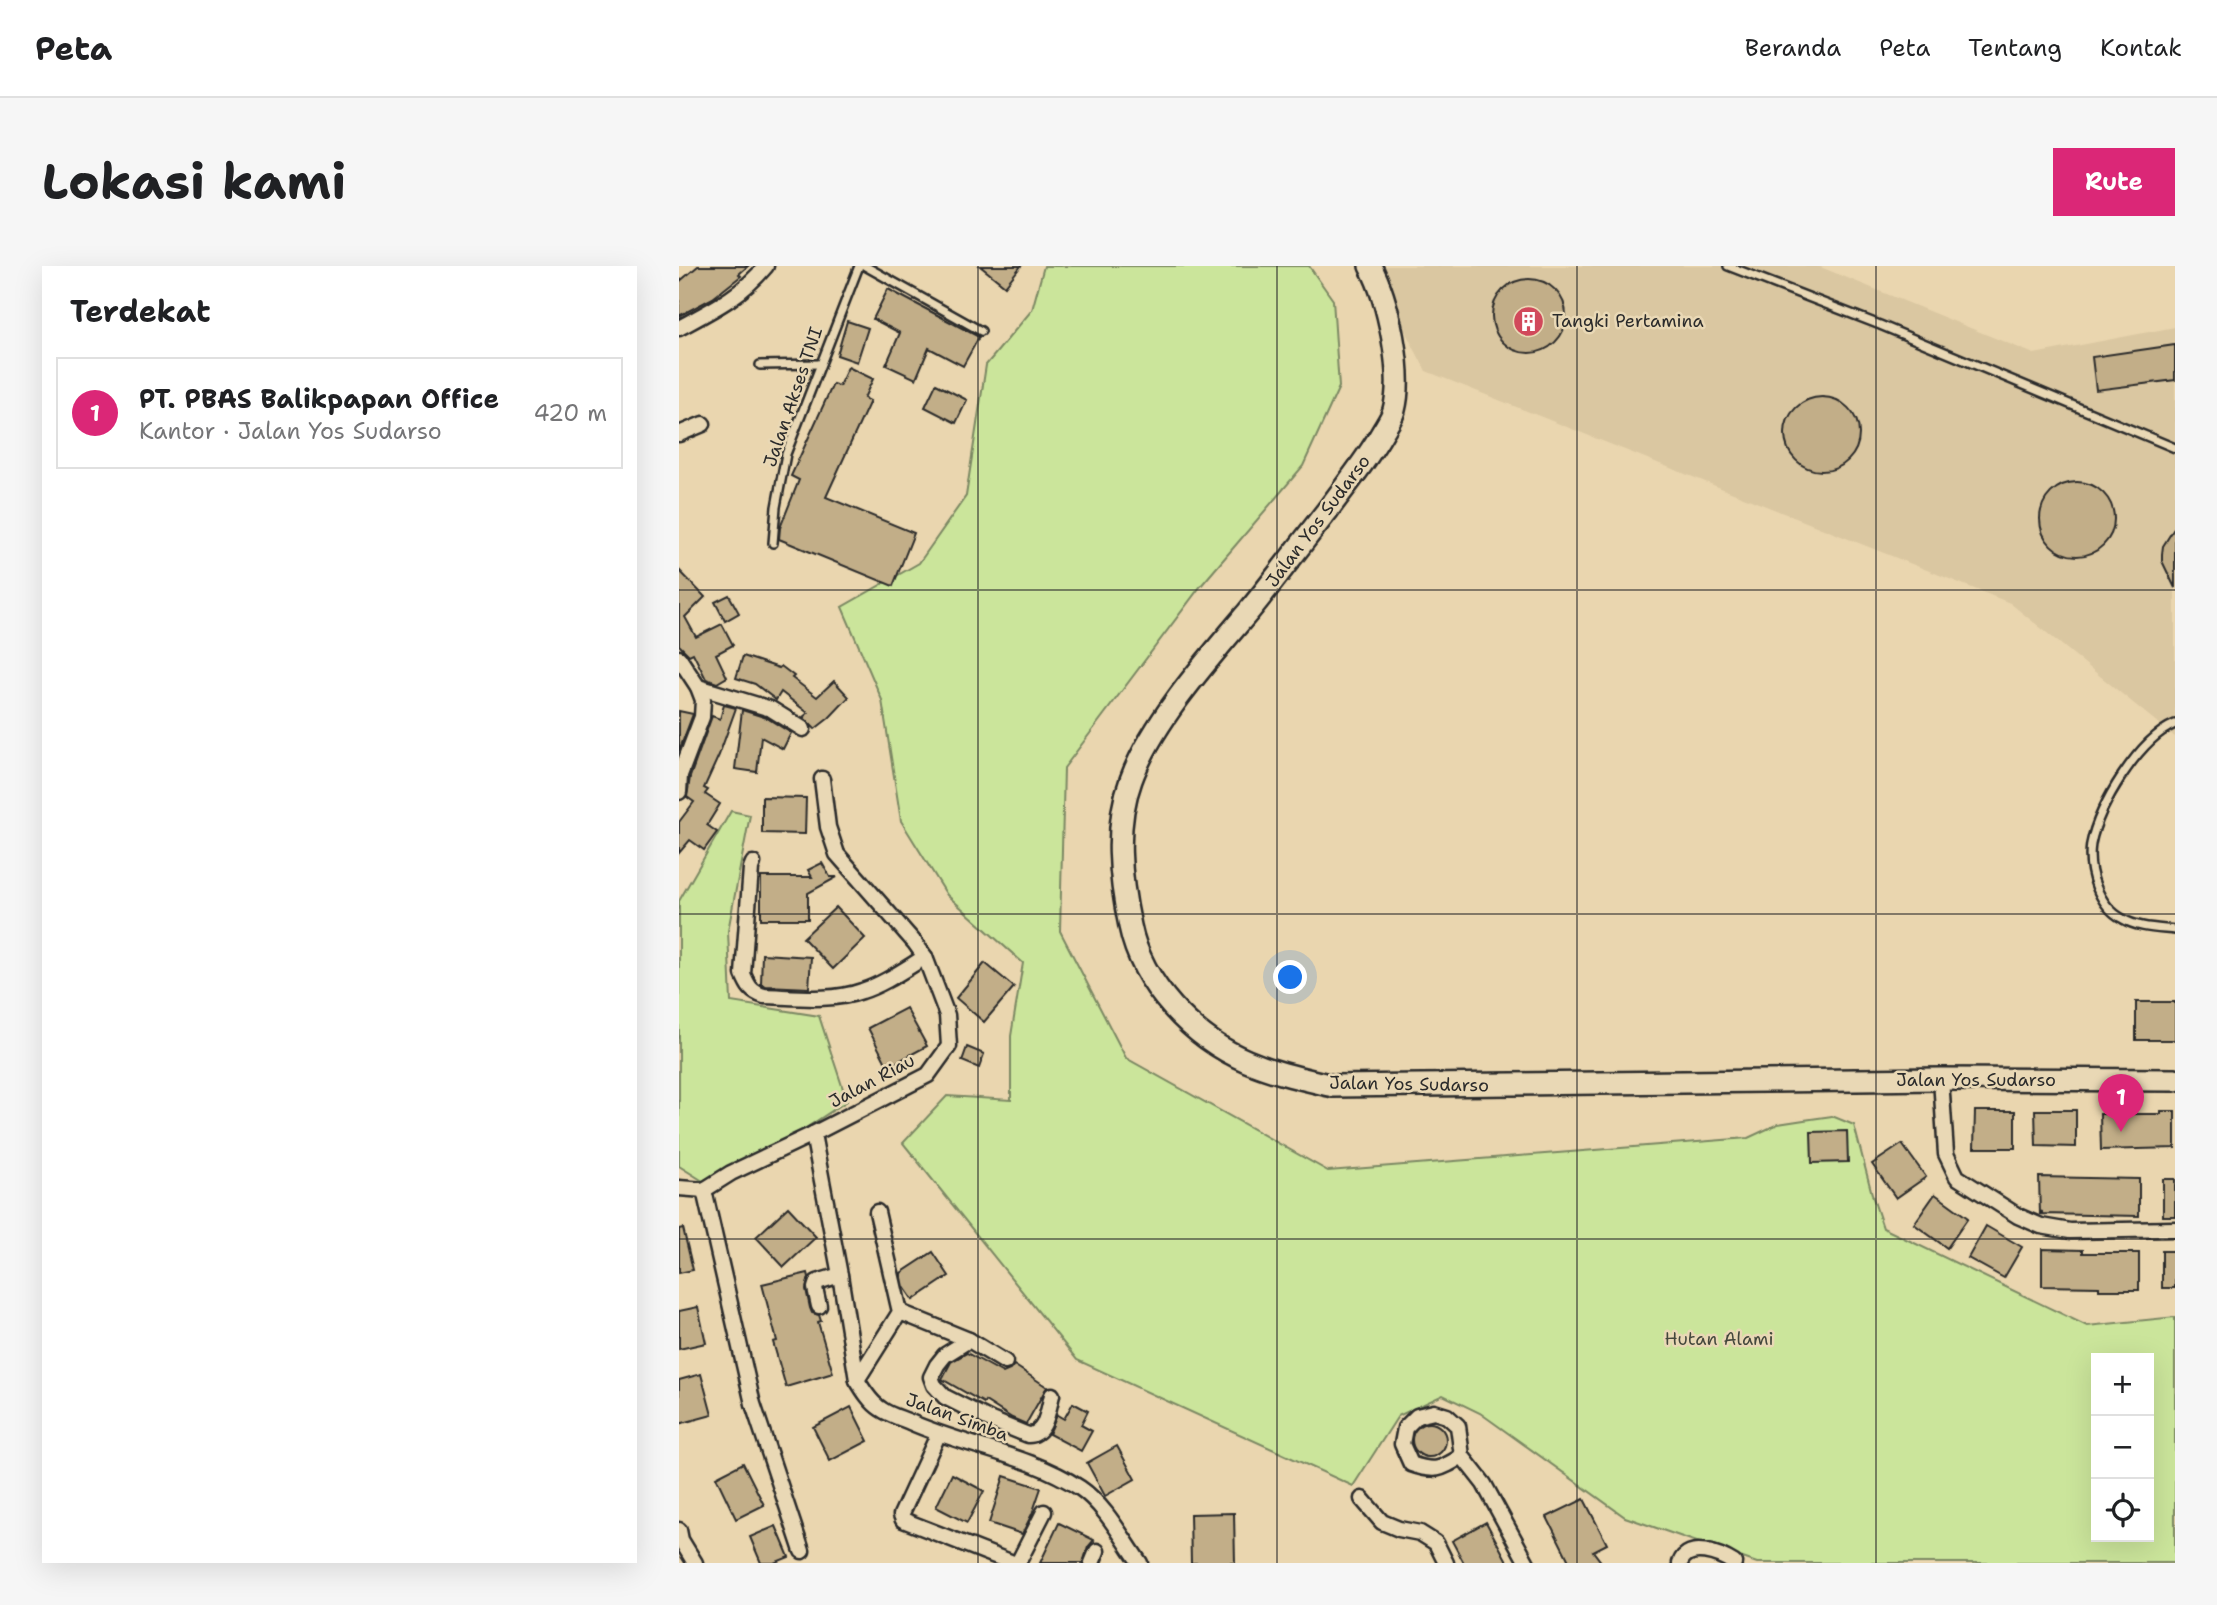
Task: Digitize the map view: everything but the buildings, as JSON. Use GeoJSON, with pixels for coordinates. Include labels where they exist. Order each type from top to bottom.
{"type":"FeatureCollection","features":[{"type":"Feature","properties":{"kind":"main road","name":"Jalan Yos Sudarso"},"geometry":{"type":"LineString","coordinates":[[1370,266],[1384,297],[1391,331],[1398,376],[1394,411],[1367,459],[1152,736],[1131,780],[1121,821],[1120,855],[1134,944],[1156,986],[1182,1016],[1211,1042],[1246,1061],[1333,1086],[1941,1079],[2175,1080]]}},
{"type":"Feature","properties":{"kind":"street"},"geometry":{"type":"LineString","coordinates":[[679,328],[730,300],[752,284],[766,266]]}},
{"type":"Feature","properties":{"kind":"street"},"geometry":{"type":"LineString","coordinates":[[679,434],[703,424]]}},
{"type":"Feature","properties":{"kind":"street"},"geometry":{"type":"LineString","coordinates":[[679,658],[698,687],[703,700],[702,717],[680,775],[679,792]]}},
{"type":"Feature","properties":{"kind":"street"},"geometry":{"type":"LineString","coordinates":[[698,687],[771,709],[803,729]]}},
{"type":"Feature","properties":{"kind":"street","name":"Jalan Riau"},"geometry":{"type":"LineString","coordinates":[[704,1190],[731,1173],[928,1074],[949,1046],[947,1015],[925,957],[837,854],[828,827],[822,779]]}},
{"type":"Feature","properties":{"kind":"street"},"geometry":{"type":"LineString","coordinates":[[753,863],[743,974],[755,993],[764,996],[834,997],[861,992],[925,957]]}},
{"type":"Feature","properties":{"kind":"street"},"geometry":{"type":"LineString","coordinates":[[1941,1079],[1946,1154],[1957,1177],[2018,1216],[2041,1226],[2070,1231],[2175,1229]]}},
{"type":"Feature","properties":{"kind":"street","name":"Jalan Simba"},"geometry":{"type":"LineString","coordinates":[[813,1134],[857,1380],[879,1408],[939,1435],[1045,1470],[1081,1489],[1107,1515],[1140,1563]]}},
{"type":"Feature","properties":{"kind":"street"},"geometry":{"type":"LineString","coordinates":[[679,1188],[704,1190],[753,1405],[801,1551]]}},
{"type":"Feature","properties":{"kind":"street"},"geometry":{"type":"LineString","coordinates":[[857,1380],[900,1312],[877,1212]]}},
{"type":"Feature","properties":{"kind":"street"},"geometry":{"type":"LineString","coordinates":[[819,1306],[815,1289],[817,1282],[840,1275]]}},
{"type":"Feature","properties":{"kind":"street"},"geometry":{"type":"LineString","coordinates":[[900,1312],[969,1340],[1005,1362]]}},
{"type":"Feature","properties":{"kind":"street"},"geometry":{"type":"LineString","coordinates":[[969,1340],[944,1355],[933,1372],[931,1377],[934,1385],[945,1396],[991,1420],[1033,1435],[1041,1429],[1052,1395]]}},
{"type":"Feature","properties":{"kind":"street"},"geometry":{"type":"LineString","coordinates":[[1462,1456],[1444,1467],[1428,1470],[1411,1465],[1402,1444],[1405,1428],[1417,1416],[1434,1412],[1447,1416],[1458,1426],[1462,1456],[1484,1484],[1527,1563]]}},
{"type":"Feature","properties":{"kind":"street"},"geometry":{"type":"LineString","coordinates":[[939,1435],[901,1515],[903,1520],[1016,1563],[1044,1513]]}},
{"type":"Feature","properties":{"kind":"street"},"geometry":{"type":"LineString","coordinates":[[1362,1499],[1383,1522],[1420,1533],[1436,1543],[1446,1563]]}},
{"type":"Feature","properties":{"kind":"street"},"geometry":{"type":"LineString","coordinates":[[679,1530],[681,1539],[695,1563]]}},
{"type":"Feature","properties":{"kind":"street"},"geometry":{"type":"LineString","coordinates":[[1680,1563],[1686,1553],[1691,1552],[1714,1553],[1734,1563]]}},
{"type":"Feature","properties":{"kind":"lane","name":"Jalan Akses TNI"},"geometry":{"type":"LineString","coordinates":[[773,543],[776,507],[786,454],[859,266]]}},
{"type":"Feature","properties":{"kind":"lane"},"geometry":{"type":"LineString","coordinates":[[865,266],[981,331]]}},
{"type":"Feature","properties":{"kind":"lane"},"geometry":{"type":"LineString","coordinates":[[1728,266],[1906,336],[2175,449]]}},
{"type":"Feature","properties":{"kind":"lane"},"geometry":{"type":"LineString","coordinates":[[760,365],[820,364]]}},
{"type":"Feature","properties":{"kind":"lane"},"geometry":{"type":"LineString","coordinates":[[2175,724],[2150,740],[2115,785],[2091,842],[2090,864],[2100,895],[2122,919],[2143,926],[2175,930]]}},
{"type":"Feature","properties":{"kind":"shaded area"},"geometry":{"type":"Polygon","coordinates":[[[1371,266],[1818,266],[2034,354],[2175,327],[2175,737],[2010,603],[1426,371],[1371,266]]]}},
{"type":"Feature","properties":{"kind":"green space","name":"Hutan Alami"},"geometry":{"type":"Polygon","coordinates":[[[1044,266],[1309,266],[1333,300],[1339,387],[1303,466],[1200,587],[1064,768],[1060,931],[1126,1058],[1328,1171],[1748,1138],[1778,1124],[1832,1116],[1854,1125],[1883,1228],[2087,1326],[2175,1317],[2175,1563],[1757,1563],[1625,1517],[1480,1413],[1443,1395],[1398,1416],[1353,1486],[1077,1360],[903,1143],[947,1096],[1011,1100],[1011,1036],[1023,963],[947,895],[901,821],[882,700],[842,607],[919,563],[966,496],[986,365],[1032,310],[1044,266]]]}},
{"type":"Feature","properties":{"kind":"green space"},"geometry":{"type":"Polygon","coordinates":[[[731,811],[750,815],[728,931],[731,1002],[819,1016],[847,1101],[714,1188],[679,1166],[679,901],[731,811]]]}},
{"type":"Feature","properties":{"kind":"place","name":"Tangki Pertamina"},"geometry":{"type":"Point","coordinates":[1529,321]}},
{"type":"Feature","properties":{"kind":"place","name":"PT. PBAS Balikpapan Office"},"geometry":{"type":"Point","coordinates":[2121,1132]}}]}
